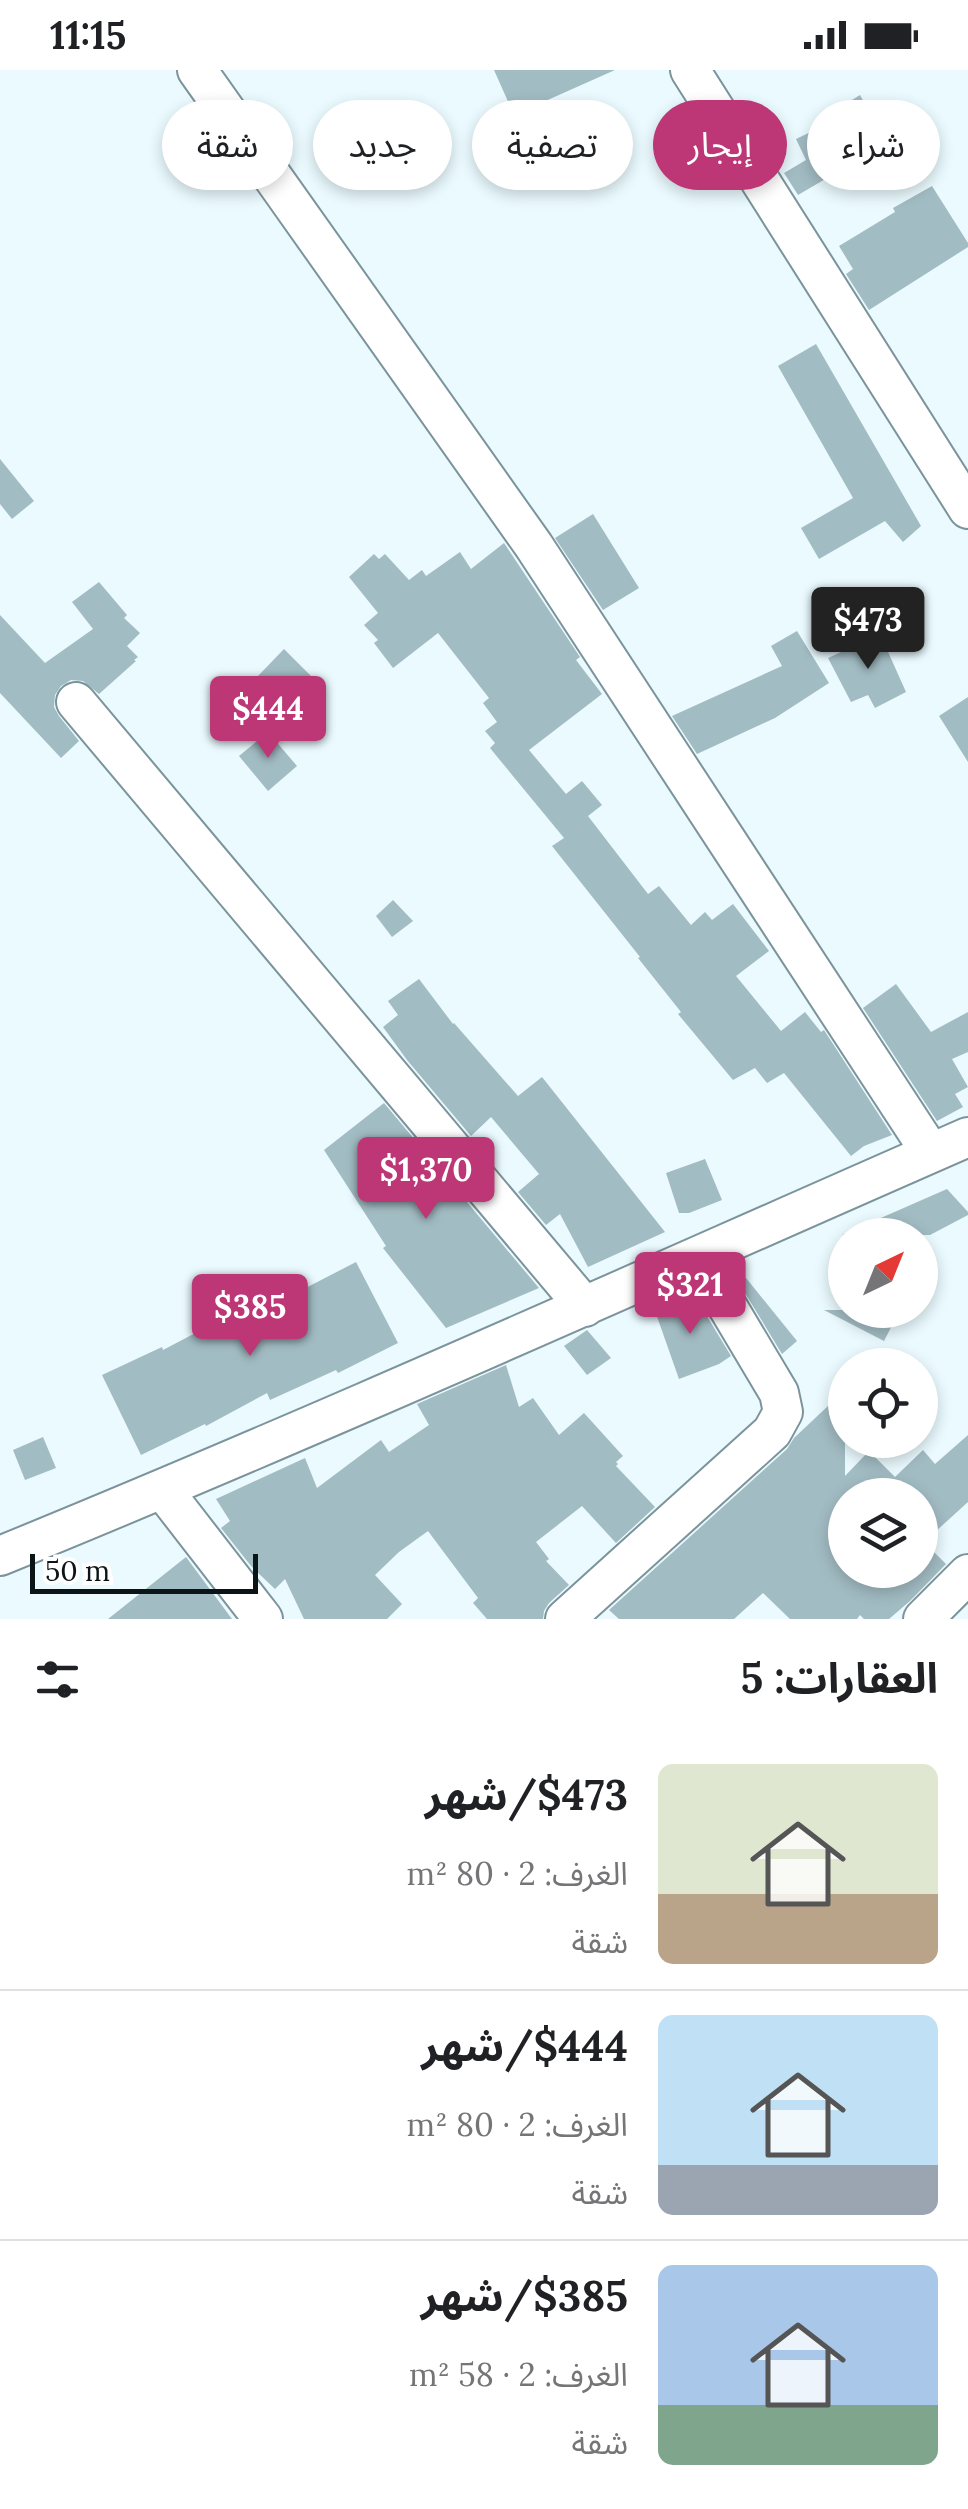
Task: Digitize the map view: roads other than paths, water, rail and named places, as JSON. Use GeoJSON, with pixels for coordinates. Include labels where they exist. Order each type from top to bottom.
{"type":"FeatureCollection","features":[{"type":"Feature","properties":{"kind":"street"},"geometry":{"type":"LineString","coordinates":[[0,1556],[163,1490],[698,1257],[954,1152],[534,546],[196,70]]}},
{"type":"Feature","properties":{"kind":"street"},"geometry":{"type":"LineString","coordinates":[[690,70],[968,509]]}},
{"type":"Feature","properties":{"kind":"street"},"geometry":{"type":"LineString","coordinates":[[76,702],[585,1306]]}},
{"type":"Feature","properties":{"kind":"street"},"geometry":{"type":"LineString","coordinates":[[565,1619],[772,1432],[783,1412],[779,1393],[698,1257]]}},
{"type":"Feature","properties":{"kind":"street"},"geometry":{"type":"LineString","coordinates":[[163,1490],[263,1619]]}},
{"type":"Feature","properties":{"kind":"street"},"geometry":{"type":"LineString","coordinates":[[922,1619],[968,1574]]}}]}
